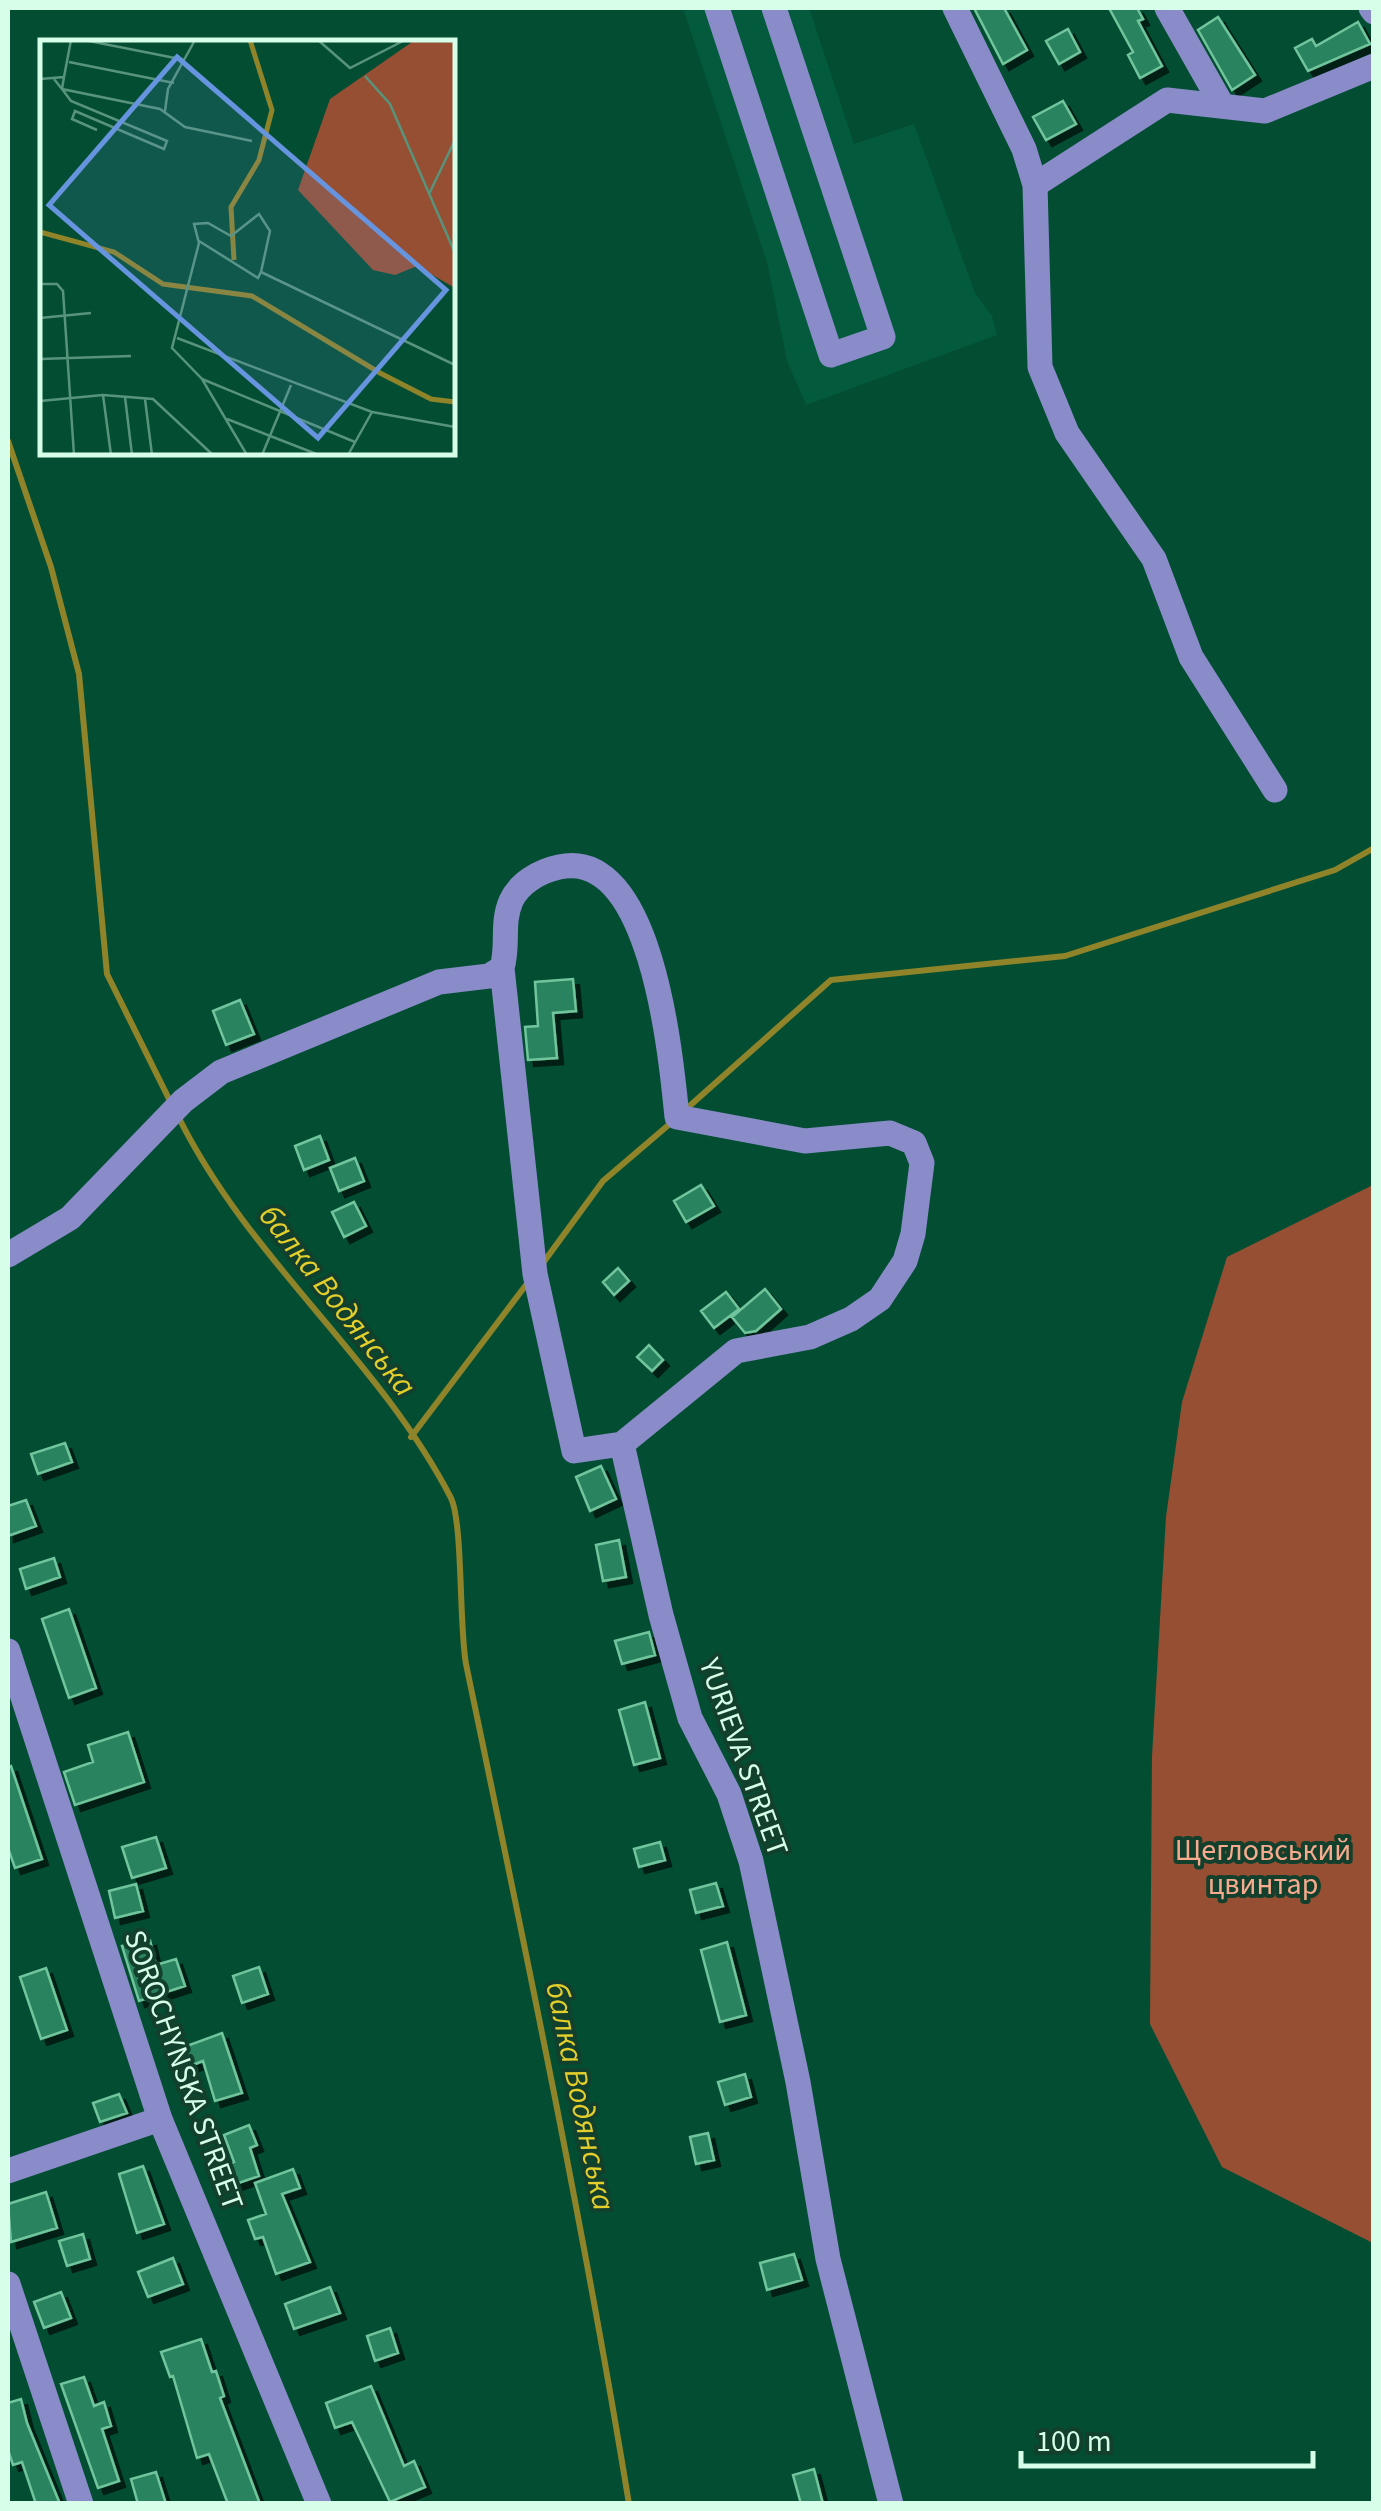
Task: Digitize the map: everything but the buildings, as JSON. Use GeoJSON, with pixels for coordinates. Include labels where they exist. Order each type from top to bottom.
{"type":"FeatureCollection","features":[{"type":"Feature","properties":{"kind":"street"},"geometry":{"type":"LineString","coordinates":[[717,8],[832,355],[883,337],[774,8]]}},
{"type":"Feature","properties":{"kind":"street"},"geometry":{"type":"LineString","coordinates":[[955,8],[1024,149],[1035,185],[1040,367],[1067,433],[1154,559],[1191,657],[1275,790]]}},
{"type":"Feature","properties":{"kind":"street"},"geometry":{"type":"LineString","coordinates":[[1167,8],[1222,105]]}},
{"type":"Feature","properties":{"kind":"street"},"geometry":{"type":"LineString","coordinates":[[1035,185],[1167,100],[1265,111],[1374,66]]}},
{"type":"Feature","properties":{"kind":"street"},"geometry":{"type":"LineString","coordinates":[[570,864],[592,868],[610,880],[649,956],[671,1049],[677,1118],[805,1141],[890,1133],[903,1136],[920,1153],[913,1234],[905,1261],[880,1299],[851,1319],[810,1336],[736,1350],[622,1444],[574,1451],[535,1274],[502,968],[508,948],[504,922],[512,897],[545,870],[570,864]]}},
{"type":"Feature","properties":{"kind":"street"},"geometry":{"type":"LineString","coordinates":[[8,1255],[70,1218],[175,1110],[221,1072],[439,982],[489,976],[502,968]]}},
{"type":"Feature","properties":{"kind":"street","name":"YURIEVA STREET"},"geometry":{"type":"LineString","coordinates":[[622,1444],[660,1615],[690,1718],[729,1794],[751,1861],[798,2082],[828,2259],[891,2504]]}},
{"type":"Feature","properties":{"kind":"street","name":"SOROCHYNSKA STREET"},"geometry":{"type":"LineString","coordinates":[[8,1652],[160,2119],[319,2504]]}},
{"type":"Feature","properties":{"kind":"street"},"geometry":{"type":"LineString","coordinates":[[8,2171],[160,2119]]}},
{"type":"Feature","properties":{"kind":"street"},"geometry":{"type":"LineString","coordinates":[[8,2284],[81,2504]]}},
{"type":"Feature","properties":{"kind":"shaded area"},"geometry":{"type":"Polygon","coordinates":[[[683,8],[809,8],[854,144],[914,124],[975,293],[992,316],[997,335],[806,405],[787,361],[767,262],[683,8]]]}},
{"type":"Feature","properties":{"kind":"green space","name":"Щегловський цвинтар"},"geometry":{"type":"Polygon","coordinates":[[[1373,1185],[1373,2243],[1222,2167],[1150,2024],[1152,1756],[1166,1517],[1182,1402],[1227,1257],[1373,1185]]]}},
{"type":"Feature","properties":{"kind":"waterway","name":"балка Водянська"},"geometry":{"type":"LineString","coordinates":[[8,441],[51,567],[79,674],[107,974],[171,1103]]}},
{"type":"Feature","properties":{"kind":"waterway"},"geometry":{"type":"LineString","coordinates":[[685,1110],[831,980],[1065,956],[1335,870],[1374,848]]}},
{"type":"Feature","properties":{"kind":"waterway","name":"балка Водянська"},"geometry":{"type":"LineString","coordinates":[[179,1118],[241,1218],[388,1399],[451,1498],[457,1529],[466,1664],[573,2188],[629,2504]]}},
{"type":"Feature","properties":{"kind":"waterway"},"geometry":{"type":"LineString","coordinates":[[543,1263],[603,1181],[672,1122]]}},
{"type":"Feature","properties":{"kind":"waterway"},"geometry":{"type":"LineString","coordinates":[[411,1437],[529,1281]]}}]}
